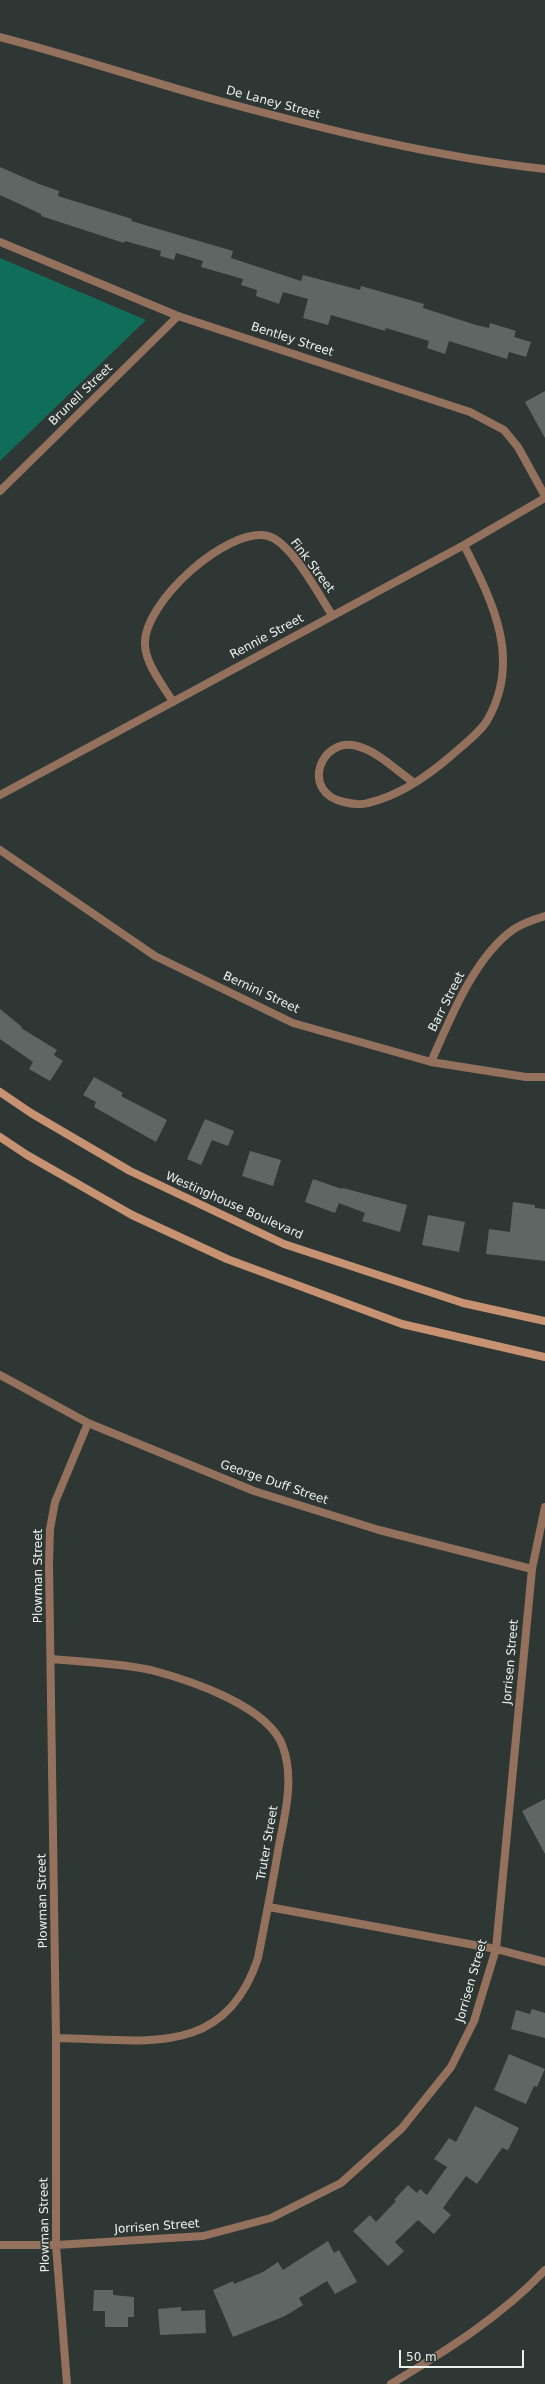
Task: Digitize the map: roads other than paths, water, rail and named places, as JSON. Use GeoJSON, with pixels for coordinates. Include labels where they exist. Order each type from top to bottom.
{"type":"FeatureCollection","features":[{"type":"Feature","properties":{"kind":"street","name":"De Laney Street"},"geometry":{"type":"LineString","coordinates":[[0,37],[47,49],[219,101],[358,137],[500,164],[545,169]]}},
{"type":"Feature","properties":{"kind":"street","name":"Bentley Street"},"geometry":{"type":"LineString","coordinates":[[0,242],[178,316],[456,407],[491,422],[504,430],[518,447],[545,497]]}},
{"type":"Feature","properties":{"kind":"street","name":"Brunell Street"},"geometry":{"type":"LineString","coordinates":[[0,491],[178,316]]}},
{"type":"Feature","properties":{"kind":"street","name":"Rennie Street"},"geometry":{"type":"LineString","coordinates":[[0,795],[464,545],[545,497]]}},
{"type":"Feature","properties":{"kind":"street","name":"Fink Street"},"geometry":{"type":"LineString","coordinates":[[173,702],[148,658],[146,634],[152,617],[168,594],[185,574],[212,553],[241,539],[256,536],[268,536],[288,551],[332,615]]}},
{"type":"Feature","properties":{"kind":"street"},"geometry":{"type":"LineString","coordinates":[[413,782],[366,750],[357,746],[348,745],[332,750],[326,756],[321,763],[318,779],[326,793],[337,800],[352,804],[367,803],[389,796],[413,782],[441,764],[468,741],[487,720],[500,691],[505,659],[500,632],[489,593],[464,545]]}},
{"type":"Feature","properties":{"kind":"street","name":"Bernini Street"},"geometry":{"type":"LineString","coordinates":[[0,850],[162,959],[293,1023],[431,1062],[526,1076],[545,1077]]}},
{"type":"Feature","properties":{"kind":"street","name":"Barr Street"},"geometry":{"type":"LineString","coordinates":[[431,1062],[458,1000],[480,966],[506,936],[515,928],[545,916]]}},
{"type":"Feature","properties":{"kind":"street","name":"Westinghouse Boulevard"},"geometry":{"type":"LineString","coordinates":[[0,1092],[32,1113],[130,1171],[284,1244],[463,1303],[545,1320]]}},
{"type":"Feature","properties":{"kind":"street"},"geometry":{"type":"LineString","coordinates":[[0,1137],[27,1155],[132,1215],[227,1259],[402,1324],[545,1357]]}},
{"type":"Feature","properties":{"kind":"street","name":"George Duff Street"},"geometry":{"type":"LineString","coordinates":[[0,1375],[88,1423],[254,1491],[379,1530],[532,1569]]}},
{"type":"Feature","properties":{"kind":"street","name":"Plowman Street"},"geometry":{"type":"LineString","coordinates":[[67,2384],[56,2245],[56,2038],[52,1659],[49,1564],[50,1529],[55,1502],[88,1423]]}},
{"type":"Feature","properties":{"kind":"street","name":"Jorrisen Street"},"geometry":{"type":"LineString","coordinates":[[0,2245],[56,2245],[203,2236],[271,2218],[341,2182],[402,2128],[451,2067],[474,2021],[496,1949],[532,1569],[545,1507]]}},
{"type":"Feature","properties":{"kind":"street","name":"Truter Street"},"geometry":{"type":"LineString","coordinates":[[52,1659],[150,1670],[199,1685],[238,1704],[259,1716],[273,1730],[283,1746],[289,1788],[269,1907],[258,1958],[251,1979],[243,1994],[230,2010],[216,2022],[201,2031],[183,2036],[154,2040],[56,2038]]}},
{"type":"Feature","properties":{"kind":"street"},"geometry":{"type":"LineString","coordinates":[[269,1907],[496,1949],[545,1962]]}},
{"type":"Feature","properties":{"kind":"street"},"geometry":{"type":"LineString","coordinates":[[390,2384],[440,2354],[496,2314],[545,2270]]}}]}
